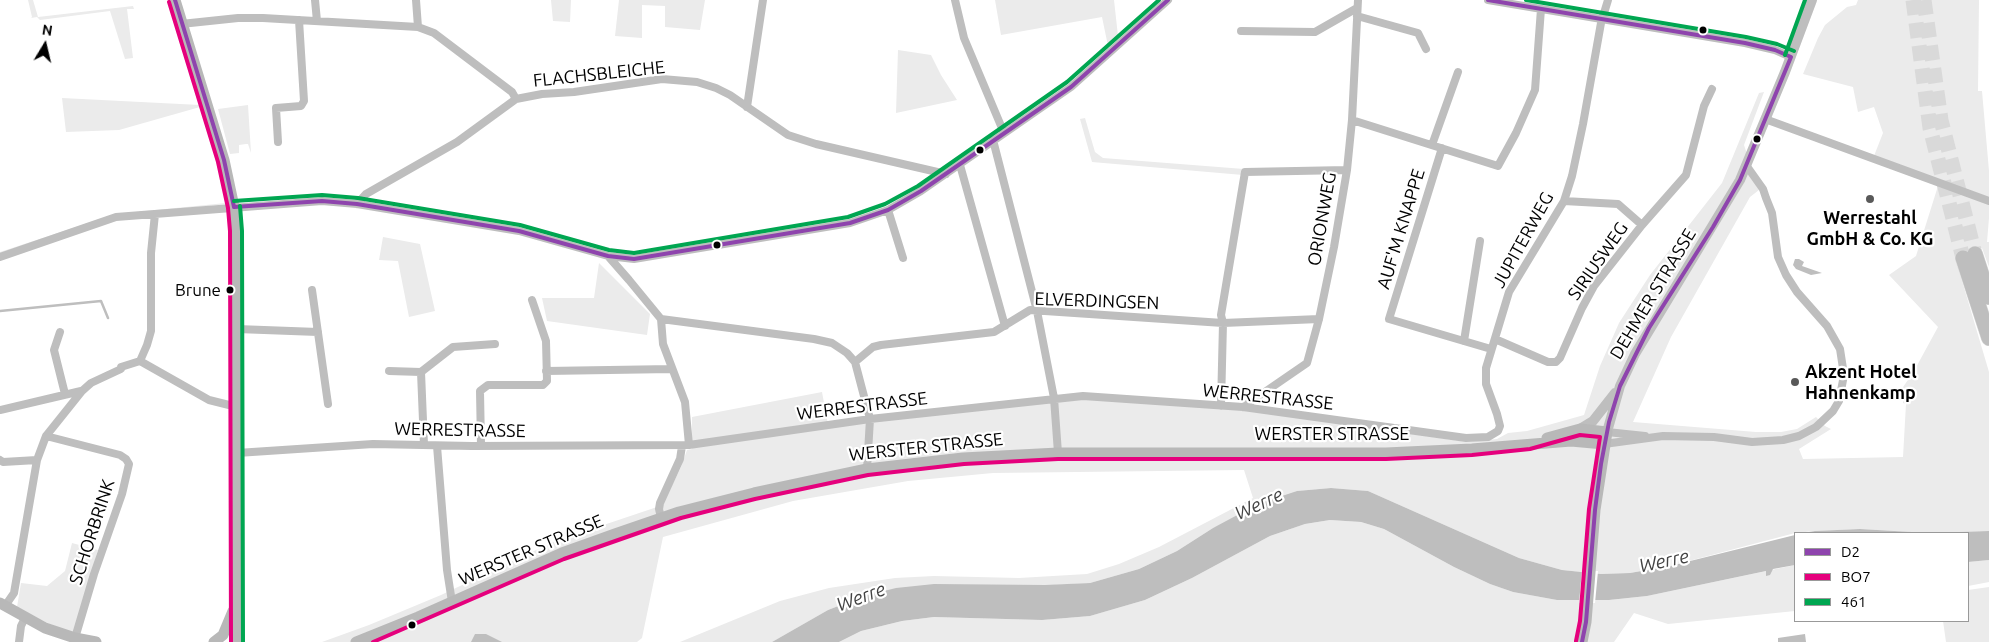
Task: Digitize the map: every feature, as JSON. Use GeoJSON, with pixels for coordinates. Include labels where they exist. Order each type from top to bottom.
{"type":"FeatureCollection","features":[{"type":"Feature","properties":{"kind":"highway"},"geometry":{"type":"LineString","coordinates":[[1989,297],[1969,256],[1989,338]]}},
{"type":"Feature","properties":{"kind":"main road"},"geometry":{"type":"LineString","coordinates":[[175,0],[224,160],[234,207],[237,329],[237,642]]}},
{"type":"Feature","properties":{"kind":"main road","name":"WERSTER STRASSE"},"geometry":{"type":"LineString","coordinates":[[1529,443],[1580,429],[1607,432]]}},
{"type":"Feature","properties":{"kind":"main road","name":"DEHMER STRASSE"},"geometry":{"type":"LineString","coordinates":[[1582,642],[1586,622],[1592,547],[1607,432]]}},
{"type":"Feature","properties":{"kind":"main road","name":"WERSTER STRASSE"},"geometry":{"type":"LineString","coordinates":[[356,642],[373,637],[562,553],[661,518],[754,493],[867,469],[963,458],[1058,453],[1386,452],[1472,449],[1572,441],[1604,444]]}},
{"type":"Feature","properties":{"kind":"main road"},"geometry":{"type":"LineString","coordinates":[[3,605],[45,628],[75,638],[96,642]]}},
{"type":"Feature","properties":{"kind":"main road"},"geometry":{"type":"LineString","coordinates":[[214,642],[223,635],[236,605]]}},
{"type":"Feature","properties":{"kind":"main road","name":"DEHMER STRASSE"},"geometry":{"type":"LineString","coordinates":[[1586,622],[1588,642]]}},
{"type":"Feature","properties":{"kind":"street"},"geometry":{"type":"LineString","coordinates":[[315,0],[317,21]]}},
{"type":"Feature","properties":{"kind":"street"},"geometry":{"type":"LineString","coordinates":[[416,0],[418,27]]}},
{"type":"Feature","properties":{"kind":"street"},"geometry":{"type":"LineString","coordinates":[[747,107],[763,0]]}},
{"type":"Feature","properties":{"kind":"street"},"geometry":{"type":"LineString","coordinates":[[956,0],[964,38],[1004,133]]}},
{"type":"Feature","properties":{"kind":"street"},"geometry":{"type":"LineString","coordinates":[[0,257],[116,217],[322,202],[357,204],[519,231],[608,256],[634,260],[850,223],[888,210],[960,165],[1071,87],[1168,0]]}},
{"type":"Feature","properties":{"kind":"street"},"geometry":{"type":"LineString","coordinates":[[1488,0],[1745,43],[1775,50],[1791,57]]}},
{"type":"Feature","properties":{"kind":"street","name":"JUPITERWEG"},"geometry":{"type":"LineString","coordinates":[[1488,437],[1498,431],[1500,426],[1486,384],[1486,368],[1512,285],[1564,201],[1584,124],[1602,19],[1608,0]]}},
{"type":"Feature","properties":{"kind":"street","name":"DEHMER STRASSE"},"geometry":{"type":"LineString","coordinates":[[1607,432],[1620,386],[1649,328],[1721,214],[1746,165],[1791,57],[1812,0]]}},
{"type":"Feature","properties":{"kind":"street"},"geometry":{"type":"LineString","coordinates":[[1241,31],[1315,32],[1358,8],[1418,33],[1426,49]]}},
{"type":"Feature","properties":{"kind":"street","name":"ORIONWEG"},"geometry":{"type":"LineString","coordinates":[[1243,407],[1307,363],[1319,319],[1334,247],[1346,170],[1352,120],[1358,8]]}},
{"type":"Feature","properties":{"kind":"street"},"geometry":{"type":"LineString","coordinates":[[1352,120],[1498,166],[1516,133],[1535,90],[1541,9]]}},
{"type":"Feature","properties":{"kind":"street"},"geometry":{"type":"LineString","coordinates":[[181,24],[238,18],[418,27],[434,33],[512,92],[516,99]]}},
{"type":"Feature","properties":{"kind":"street"},"geometry":{"type":"LineString","coordinates":[[278,142],[276,108],[301,106],[304,101],[299,20]]}},
{"type":"Feature","properties":{"kind":"street"},"geometry":{"type":"LineString","coordinates":[[1432,145],[1458,72]]}},
{"type":"Feature","properties":{"kind":"street","name":"FLACHSBLEICHE"},"geometry":{"type":"LineString","coordinates":[[357,204],[366,194],[457,142],[516,99],[662,79],[697,82],[721,90],[788,135],[816,144],[946,174]]}},
{"type":"Feature","properties":{"kind":"street","name":"SIRIUSWEG"},"geometry":{"type":"LineString","coordinates":[[1495,339],[1548,362],[1556,362],[1560,358],[1594,286],[1642,225],[1686,175],[1704,106],[1712,89]]}},
{"type":"Feature","properties":{"kind":"street"},"geometry":{"type":"LineString","coordinates":[[1766,119],[1989,201]]}},
{"type":"Feature","properties":{"kind":"street"},"geometry":{"type":"LineString","coordinates":[[993,140],[1037,311],[1054,398],[1058,453]]}},
{"type":"Feature","properties":{"kind":"street","name":"AUF'M KNAPPE"},"geometry":{"type":"LineString","coordinates":[[1442,148],[1389,319],[1464,341]]}},
{"type":"Feature","properties":{"kind":"street"},"geometry":{"type":"LineString","coordinates":[[960,165],[1005,326]]}},
{"type":"Feature","properties":{"kind":"street"},"geometry":{"type":"LineString","coordinates":[[1607,432],[1657,437],[1714,437],[1752,442],[1783,440],[1799,436],[1816,427],[1833,411],[1839,401],[1844,375],[1838,344],[1827,326],[1797,292],[1786,275],[1778,256],[1772,213],[1763,189],[1746,165]]}},
{"type":"Feature","properties":{"kind":"street"},"geometry":{"type":"LineString","coordinates":[[1221,406],[1223,323],[1221,316],[1245,172],[1346,170]]}},
{"type":"Feature","properties":{"kind":"street","name":"SIRIUSWEG"},"geometry":{"type":"LineString","coordinates":[[1564,201],[1618,204],[1642,225]]}},
{"type":"Feature","properties":{"kind":"street"},"geometry":{"type":"LineString","coordinates":[[888,210],[903,258]]}},
{"type":"Feature","properties":{"kind":"street"},"geometry":{"type":"LineString","coordinates":[[140,361],[151,331],[151,253],[155,214]]}},
{"type":"Feature","properties":{"kind":"street"},"geometry":{"type":"LineString","coordinates":[[1480,241],[1464,341],[1492,349]]}},
{"type":"Feature","properties":{"kind":"street"},"geometry":{"type":"LineString","coordinates":[[608,256],[661,318],[663,344],[686,402],[685,445],[658,509],[661,518]]}},
{"type":"Feature","properties":{"kind":"street"},"geometry":{"type":"LineString","coordinates":[[312,290],[328,404]]}},
{"type":"Feature","properties":{"kind":"street"},"geometry":{"type":"LineString","coordinates":[[481,446],[480,391],[488,385],[542,385],[547,381],[546,341],[532,300]]}},
{"type":"Feature","properties":{"kind":"street","name":"ELVERDINGSEN"},"geometry":{"type":"LineString","coordinates":[[855,362],[864,353],[881,345],[994,332],[1030,310],[1223,323],[1319,319]]}},
{"type":"Feature","properties":{"kind":"street"},"geometry":{"type":"LineString","coordinates":[[661,318],[814,339],[832,344],[847,353],[855,362],[870,419],[867,469]]}},
{"type":"Feature","properties":{"kind":"street"},"geometry":{"type":"LineString","coordinates":[[237,329],[318,332]]}},
{"type":"Feature","properties":{"kind":"street"},"geometry":{"type":"LineString","coordinates":[[60,332],[54,350],[65,394]]}},
{"type":"Feature","properties":{"kind":"street"},"geometry":{"type":"LineString","coordinates":[[421,372],[453,347],[495,344]]}},
{"type":"Feature","properties":{"kind":"street"},"geometry":{"type":"LineString","coordinates":[[3,605],[14,594],[37,460],[46,436],[82,391],[91,383],[121,369],[121,367],[140,361],[209,400],[237,407]]}},
{"type":"Feature","properties":{"kind":"street"},"geometry":{"type":"LineString","coordinates":[[546,371],[672,369]]}},
{"type":"Feature","properties":{"kind":"street"},"geometry":{"type":"LineString","coordinates":[[389,371],[414,370],[421,372]]}},
{"type":"Feature","properties":{"kind":"street"},"geometry":{"type":"LineString","coordinates":[[421,372],[424,445]]}},
{"type":"Feature","properties":{"kind":"street"},"geometry":{"type":"LineString","coordinates":[[1580,429],[1593,421],[1620,386]]}},
{"type":"Feature","properties":{"kind":"street"},"geometry":{"type":"LineString","coordinates":[[0,410],[82,391]]}},
{"type":"Feature","properties":{"kind":"street","name":"WERRESTRASSE"},"geometry":{"type":"LineString","coordinates":[[237,453],[373,444],[437,446],[685,445],[870,419],[1083,396],[1243,407],[1466,438],[1488,437]]}},
{"type":"Feature","properties":{"kind":"street","name":"SCHORBRINK"},"geometry":{"type":"LineString","coordinates":[[46,436],[120,455],[129,464],[122,494],[94,574],[75,638]]}},
{"type":"Feature","properties":{"kind":"street"},"geometry":{"type":"LineString","coordinates":[[1604,444],[1657,437]]}},
{"type":"Feature","properties":{"kind":"street"},"geometry":{"type":"LineString","coordinates":[[437,446],[447,570],[452,602]]}},
{"type":"Feature","properties":{"kind":"street"},"geometry":{"type":"LineString","coordinates":[[0,460],[3,462],[37,460]]}},
{"type":"Feature","properties":{"kind":"street"},"geometry":{"type":"LineString","coordinates":[[19,642],[21,626],[25,618]]}},
{"type":"Feature","properties":{"kind":"shaded area"},"geometry":{"type":"Polygon","coordinates":[[[28,0],[33,0],[38,17],[133,6],[134,9],[127,9],[133,58],[125,59],[110,11],[40,20],[37,17],[31,18],[28,0]]]}},
{"type":"Feature","properties":{"kind":"shaded area"},"geometry":{"type":"Polygon","coordinates":[[[551,0],[571,0],[570,22],[553,21],[551,0]]]}},
{"type":"Feature","properties":{"kind":"shaded area"},"geometry":{"type":"Polygon","coordinates":[[[619,0],[705,0],[700,30],[665,27],[665,6],[642,5],[642,38],[615,36],[619,0]]]}},
{"type":"Feature","properties":{"kind":"shaded area"},"geometry":{"type":"Polygon","coordinates":[[[995,0],[1114,0],[1118,36],[1108,46],[1102,17],[1001,35],[995,0]]]}},
{"type":"Feature","properties":{"kind":"shaded area"},"geometry":{"type":"Polygon","coordinates":[[[1858,0],[1979,0],[1978,91],[1982,91],[1989,171],[1987,242],[1989,242],[1989,267],[1982,248],[1955,257],[1989,372],[1989,531],[1912,532],[1860,529],[1794,532],[1670,566],[1630,573],[1601,574],[1562,570],[1519,558],[1368,491],[1331,488],[1297,491],[1213,528],[1177,551],[1139,569],[1090,583],[864,596],[828,610],[772,642],[680,642],[780,601],[829,588],[895,578],[934,576],[1019,578],[1087,574],[1119,564],[1159,547],[1253,498],[1244,470],[993,473],[908,481],[793,501],[663,537],[642,638],[637,642],[322,642],[441,595],[553,542],[660,506],[663,504],[681,467],[687,450],[692,449],[692,417],[822,392],[828,424],[1082,397],[1233,408],[1467,442],[1497,439],[1508,433],[1527,431],[1584,415],[1600,366],[1619,323],[1650,275],[1722,183],[1759,93],[1764,92],[1744,145],[1759,190],[1750,197],[1671,337],[1633,422],[1756,432],[1781,432],[1797,429],[1816,417],[1831,429],[1799,449],[1803,459],[1903,457],[1906,404],[1903,403],[1904,393],[1899,393],[1914,371],[1938,327],[1889,275],[1916,256],[1938,186],[1872,161],[1883,133],[1874,107],[1858,112],[1853,87],[1803,74],[1825,25],[1847,7],[1856,5],[1858,0]]]}},
{"type":"Feature","properties":{"kind":"shaded area"},"geometry":{"type":"Polygon","coordinates":[[[898,50],[931,55],[957,100],[896,113],[898,50]]]}},
{"type":"Feature","properties":{"kind":"shaded area"},"geometry":{"type":"Polygon","coordinates":[[[62,98],[200,105],[217,160],[227,204],[115,216],[0,255],[0,252],[115,214],[226,203],[216,160],[200,107],[119,130],[66,132],[62,98]]]}},
{"type":"Feature","properties":{"kind":"shaded area"},"geometry":{"type":"Polygon","coordinates":[[[248,105],[251,153],[248,144],[246,144],[239,145],[239,153],[230,154],[218,109],[248,105]]]}},
{"type":"Feature","properties":{"kind":"shaded area"},"geometry":{"type":"Polygon","coordinates":[[[1085,118],[1095,152],[1103,158],[1244,169],[1243,175],[1092,162],[1080,119],[1085,118]]]}},
{"type":"Feature","properties":{"kind":"shaded area"},"geometry":{"type":"Polygon","coordinates":[[[383,237],[420,244],[435,311],[409,317],[398,261],[379,260],[383,237]]]}},
{"type":"Feature","properties":{"kind":"shaded area"},"geometry":{"type":"Polygon","coordinates":[[[599,263],[650,314],[647,335],[547,321],[542,298],[594,298],[599,263]]]}},
{"type":"Feature","properties":{"kind":"shaded area"},"geometry":{"type":"Polygon","coordinates":[[[1330,520],[1361,522],[1384,529],[1490,584],[1513,592],[1557,600],[1609,600],[1647,596],[1794,565],[1794,611],[1668,624],[1634,613],[1614,642],[839,642],[861,631],[902,621],[934,617],[1042,620],[1090,616],[1145,600],[1192,578],[1270,536],[1305,524],[1330,520]]]}},
{"type":"Feature","properties":{"kind":"shaded area"},"geometry":{"type":"Polygon","coordinates":[[[72,543],[98,550],[73,633],[47,623],[17,607],[21,583],[47,586],[65,571],[72,543]]]}},
{"type":"Feature","properties":{"kind":"shaded area"},"geometry":{"type":"Polygon","coordinates":[[[1989,560],[1989,582],[1969,586],[1969,562],[1989,560]]]}},
{"type":"Feature","properties":{"kind":"shaded area"},"geometry":{"type":"Polygon","coordinates":[[[1989,587],[1989,642],[1946,642],[1943,622],[1969,622],[1969,590],[1989,587]]]}},
{"type":"Feature","properties":{"kind":"water"},"geometry":{"type":"Polygon","coordinates":[[[1795,259],[1804,262],[1802,266],[1822,273],[1811,275],[1796,269],[1793,265],[1795,259]]]}},
{"type":"Feature","properties":{"kind":"water","name":"Werre"},"geometry":{"type":"Polygon","coordinates":[[[1331,488],[1368,491],[1519,558],[1562,570],[1601,574],[1630,573],[1670,566],[1794,535],[1794,565],[1773,569],[1770,575],[1766,576],[1766,571],[1647,596],[1609,600],[1557,600],[1513,592],[1490,584],[1384,529],[1361,522],[1330,520],[1305,524],[1270,536],[1192,578],[1145,600],[1090,616],[1042,620],[934,617],[902,621],[861,631],[839,642],[772,642],[828,610],[864,596],[896,588],[934,584],[1045,585],[1090,583],[1139,569],[1177,551],[1213,528],[1258,504],[1297,491],[1331,488]]]}},
{"type":"Feature","properties":{"kind":"water"},"geometry":{"type":"Polygon","coordinates":[[[1860,529],[1912,532],[1809,532],[1860,529]]]}},
{"type":"Feature","properties":{"kind":"water"},"geometry":{"type":"Polygon","coordinates":[[[1989,531],[1989,560],[1969,562],[1969,532],[1959,532],[1989,531]]]}},
{"type":"Feature","properties":{"kind":"water"},"geometry":{"type":"Polygon","coordinates":[[[475,634],[486,634],[502,642],[471,642],[475,634]]]}},
{"type":"Feature","properties":{"kind":"water"},"geometry":{"type":"Polygon","coordinates":[[[1805,634],[1806,642],[1778,642],[1778,638],[1805,634]]]}},
{"type":"Feature","properties":{"kind":"pier"},"geometry":{"type":"Polygon","coordinates":[[[1582,570],[1598,571],[1595,603],[1579,603],[1582,570]]]}},
{"type":"Feature","properties":{"kind":"waterway"},"geometry":{"type":"LineString","coordinates":[[0,311],[101,301],[108,318]]}},
{"type":"Feature","properties":{"kind":"tunnel"},"geometry":{"type":"LineString","coordinates":[[1913,0],[1930,128],[1963,258]]}},
{"type":"Feature","properties":{"kind":"tunnel"},"geometry":{"type":"LineString","coordinates":[[1924,0],[1941,120],[1975,254]]}},
{"type":"Feature","properties":{"kind":"transit line","name":"D2"},"geometry":{"type":"LineString","coordinates":[[175,0],[224,160],[234,207]]}},
{"type":"Feature","properties":{"kind":"transit line","name":"461"},"geometry":{"type":"LineString","coordinates":[[234,201],[322,195],[358,198],[520,225],[609,250],[634,253],[848,217],[885,204],[918,186],[1067,82],[1159,0]]}},
{"type":"Feature","properties":{"kind":"transit line","name":"D2"},"geometry":{"type":"LineString","coordinates":[[234,207],[322,201],[357,204],[519,231],[608,256],[634,259],[850,223],[888,210],[921,191],[1071,87],[1168,0]]}},
{"type":"Feature","properties":{"kind":"transit line","name":"D2"},"geometry":{"type":"LineString","coordinates":[[1488,0],[1745,43],[1775,50],[1791,57]]}},
{"type":"Feature","properties":{"kind":"transit line","name":"461"},"geometry":{"type":"LineString","coordinates":[[1526,0],[1746,37],[1777,44],[1794,51]]}},
{"type":"Feature","properties":{"kind":"transit line","name":"461"},"geometry":{"type":"LineString","coordinates":[[1785,55],[1805,0]]}},
{"type":"Feature","properties":{"kind":"transit line","name":"BO7"},"geometry":{"type":"LineString","coordinates":[[169,2],[218,162],[228,208],[230,231],[231,642]]}},
{"type":"Feature","properties":{"kind":"transit line","name":"D2"},"geometry":{"type":"LineString","coordinates":[[1582,642],[1586,622],[1595,510],[1601,464],[1609,422],[1620,386],[1649,328],[1713,227],[1740,180],[1791,57]]}},
{"type":"Feature","properties":{"kind":"transit line","name":"461"},"geometry":{"type":"LineString","coordinates":[[240,206],[242,231],[243,642]]}},
{"type":"Feature","properties":{"kind":"transit line","name":"BO7"},"geometry":{"type":"LineString","coordinates":[[373,642],[564,559],[681,518],[755,499],[868,475],[964,464],[1058,459],[1386,459],[1472,455],[1530,449],[1580,435],[1600,437],[1589,509],[1580,621],[1576,641]]}},
{"type":"Feature","properties":{"kind":"place","name":"Werrestahl GmbH & Co. KG"},"geometry":{"type":"Point","coordinates":[1870,199]}},
{"type":"Feature","properties":{"kind":"place","name":"Brune"},"geometry":{"type":"Point","coordinates":[230,290]}},
{"type":"Feature","properties":{"kind":"place","name":"Akzent Hotel Hahnenkamp"},"geometry":{"type":"Point","coordinates":[1795,382]}}]}
